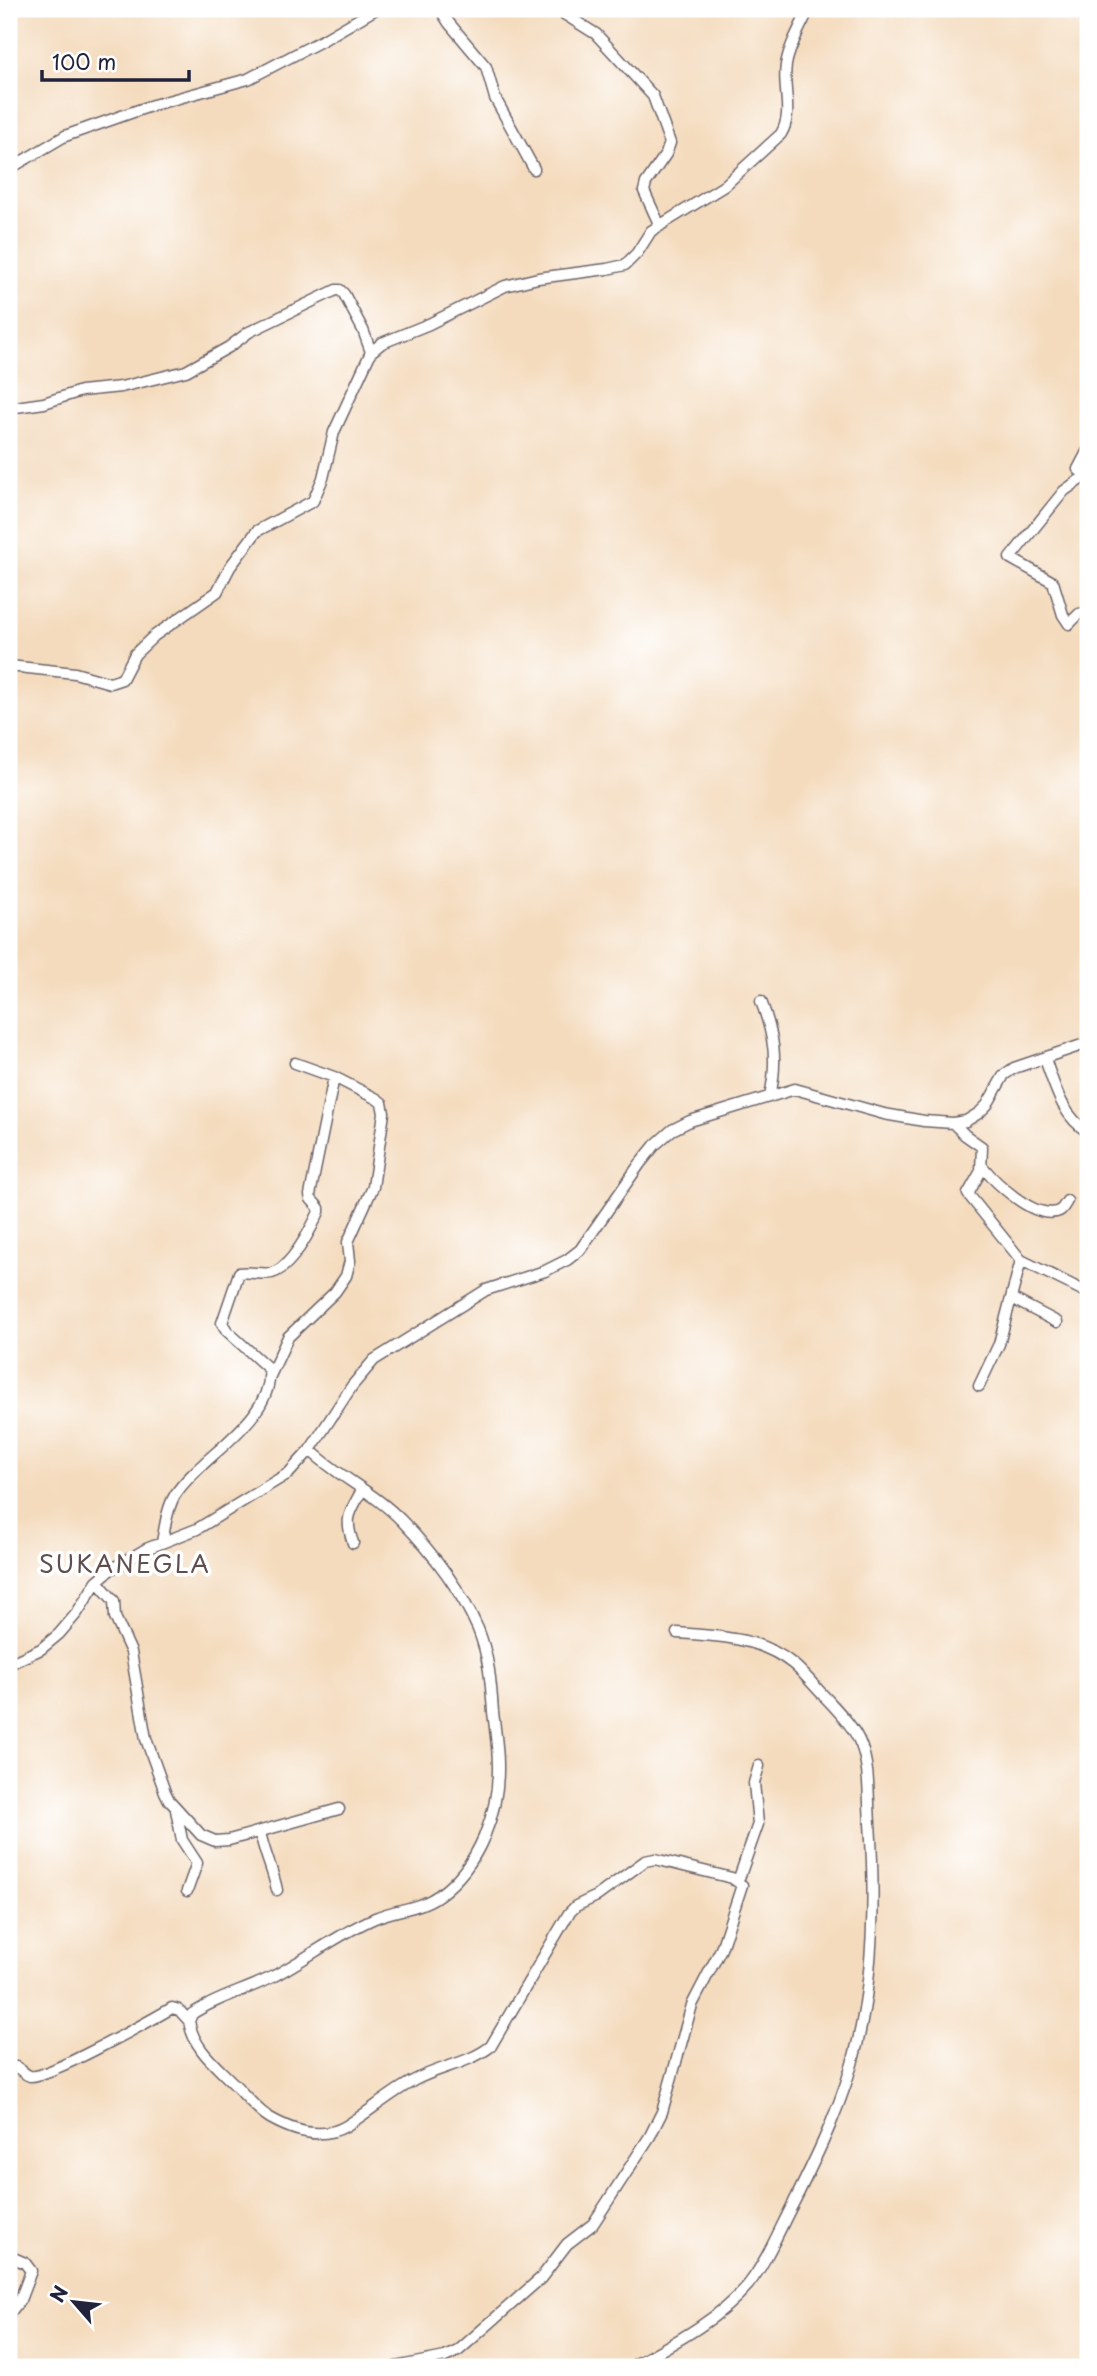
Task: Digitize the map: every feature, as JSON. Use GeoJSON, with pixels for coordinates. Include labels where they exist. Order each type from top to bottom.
{"type":"FeatureCollection","features":[{"type":"Feature","properties":{"kind":"street"},"geometry":{"type":"LineString","coordinates":[[9,170],[65,136],[153,105],[248,79],[376,9]]}},
{"type":"Feature","properties":{"kind":"street"},"geometry":{"type":"LineString","coordinates":[[440,9],[489,72],[495,98],[534,169]]}},
{"type":"Feature","properties":{"kind":"street"},"geometry":{"type":"LineString","coordinates":[[555,9],[596,34],[653,96],[670,143],[644,191],[660,226]]}},
{"type":"Feature","properties":{"kind":"street"},"geometry":{"type":"LineString","coordinates":[[9,666],[75,673],[110,683],[122,679],[135,654],[154,636],[217,592],[230,567],[257,531],[313,501],[323,478],[334,432],[371,352],[382,343],[429,324],[505,286],[538,278],[625,265],[637,253],[649,234],[724,186],[781,134],[785,127],[789,113],[785,75],[787,57],[809,9]]}},
{"type":"Feature","properties":{"kind":"street"},"geometry":{"type":"LineString","coordinates":[[9,408],[44,403],[81,391],[121,387],[186,371],[229,347],[249,332],[335,290],[344,294],[371,352]]}},
{"type":"Feature","properties":{"kind":"street"},"geometry":{"type":"LineString","coordinates":[[1088,450],[1079,469],[1087,475],[1064,491],[1010,558],[1055,584],[1057,598],[1069,624],[1078,615],[1088,612]]}},
{"type":"Feature","properties":{"kind":"street"},"geometry":{"type":"LineString","coordinates":[[761,1001],[774,1037],[773,1062],[776,1069],[770,1096]]}},
{"type":"Feature","properties":{"kind":"street"},"geometry":{"type":"LineString","coordinates":[[9,1664],[41,1649],[59,1634],[77,1613],[97,1581],[110,1570],[162,1542],[197,1529],[289,1473],[310,1450],[352,1386],[374,1360],[486,1290],[545,1271],[580,1250],[639,1165],[672,1130],[690,1121],[795,1088],[884,1114],[924,1121],[966,1121],[987,1105],[1004,1075],[1014,1068],[1088,1043]]}},
{"type":"Feature","properties":{"kind":"street"},"geometry":{"type":"LineString","coordinates":[[1045,1059],[1070,1119],[1088,1132]]}},
{"type":"Feature","properties":{"kind":"street"},"geometry":{"type":"LineString","coordinates":[[162,1542],[174,1496],[252,1415],[265,1394],[288,1336],[341,1285],[350,1261],[348,1242],[373,1187],[384,1107],[377,1099],[334,1077],[295,1063]]}},
{"type":"Feature","properties":{"kind":"street"},"geometry":{"type":"LineString","coordinates":[[270,1376],[269,1369],[227,1331],[222,1323],[239,1273],[268,1274],[281,1270],[292,1258],[319,1212],[310,1195],[334,1077]]}},
{"type":"Feature","properties":{"kind":"street"},"geometry":{"type":"LineString","coordinates":[[953,1123],[965,1135],[982,1145],[982,1166],[968,1194],[1021,1260],[1088,1293]]}},
{"type":"Feature","properties":{"kind":"street"},"geometry":{"type":"LineString","coordinates":[[982,1166],[997,1184],[1035,1209],[1056,1212],[1062,1209],[1067,1201]]}},
{"type":"Feature","properties":{"kind":"street"},"geometry":{"type":"LineString","coordinates":[[979,1386],[999,1344],[1021,1260]]}},
{"type":"Feature","properties":{"kind":"street"},"geometry":{"type":"LineString","coordinates":[[1011,1298],[1058,1322]]}},
{"type":"Feature","properties":{"kind":"street"},"geometry":{"type":"LineString","coordinates":[[189,2021],[192,2014],[199,2009],[275,1975],[375,1918],[407,1910],[438,1896],[459,1877],[478,1852],[491,1815],[498,1765],[489,1662],[477,1629],[442,1570],[402,1521],[382,1503],[331,1469],[310,1450]]}},
{"type":"Feature","properties":{"kind":"street"},"geometry":{"type":"LineString","coordinates":[[352,1543],[348,1516],[362,1490]]}},
{"type":"Feature","properties":{"kind":"street"},"geometry":{"type":"LineString","coordinates":[[97,1581],[115,1604],[115,1617],[133,1658],[146,1739],[163,1787],[175,1807],[201,1835],[215,1841],[260,1832],[339,1810]]}},
{"type":"Feature","properties":{"kind":"street"},"geometry":{"type":"LineString","coordinates":[[631,2367],[685,2337],[727,2307],[750,2283],[776,2237],[817,2156],[841,2100],[858,2045],[873,1922],[872,1846],[866,1764],[861,1745],[853,1730],[792,1663],[767,1648],[746,1640],[677,1633]]}},
{"type":"Feature","properties":{"kind":"street"},"geometry":{"type":"LineString","coordinates":[[738,1881],[758,1824],[754,1783],[758,1766]]}},
{"type":"Feature","properties":{"kind":"street"},"geometry":{"type":"LineString","coordinates":[[175,1807],[182,1840],[197,1863],[187,1891]]}},
{"type":"Feature","properties":{"kind":"street"},"geometry":{"type":"LineString","coordinates":[[260,1832],[277,1890]]}},
{"type":"Feature","properties":{"kind":"street"},"geometry":{"type":"LineString","coordinates":[[9,2069],[16,2067],[30,2077],[36,2076],[62,2066],[172,2008],[179,2010],[189,2021],[192,2035],[201,2050],[268,2117],[304,2131],[326,2134],[348,2124],[390,2093],[416,2079],[474,2056],[491,2046],[572,1909],[597,1896],[645,1861],[660,1859],[738,1881],[741,1891],[721,1949],[692,2005],[657,2124],[593,2224],[566,2244],[541,2278],[458,2351],[445,2357],[395,2367]]}},
{"type":"Feature","properties":{"kind":"street"},"geometry":{"type":"LineString","coordinates":[[9,2256],[25,2263],[31,2271],[20,2300],[9,2315]]}},
{"type":"Feature","properties":{"kind":"district","name":"SUKANEGLA"},"geometry":{"type":"Point","coordinates":[125,1565]}}]}
